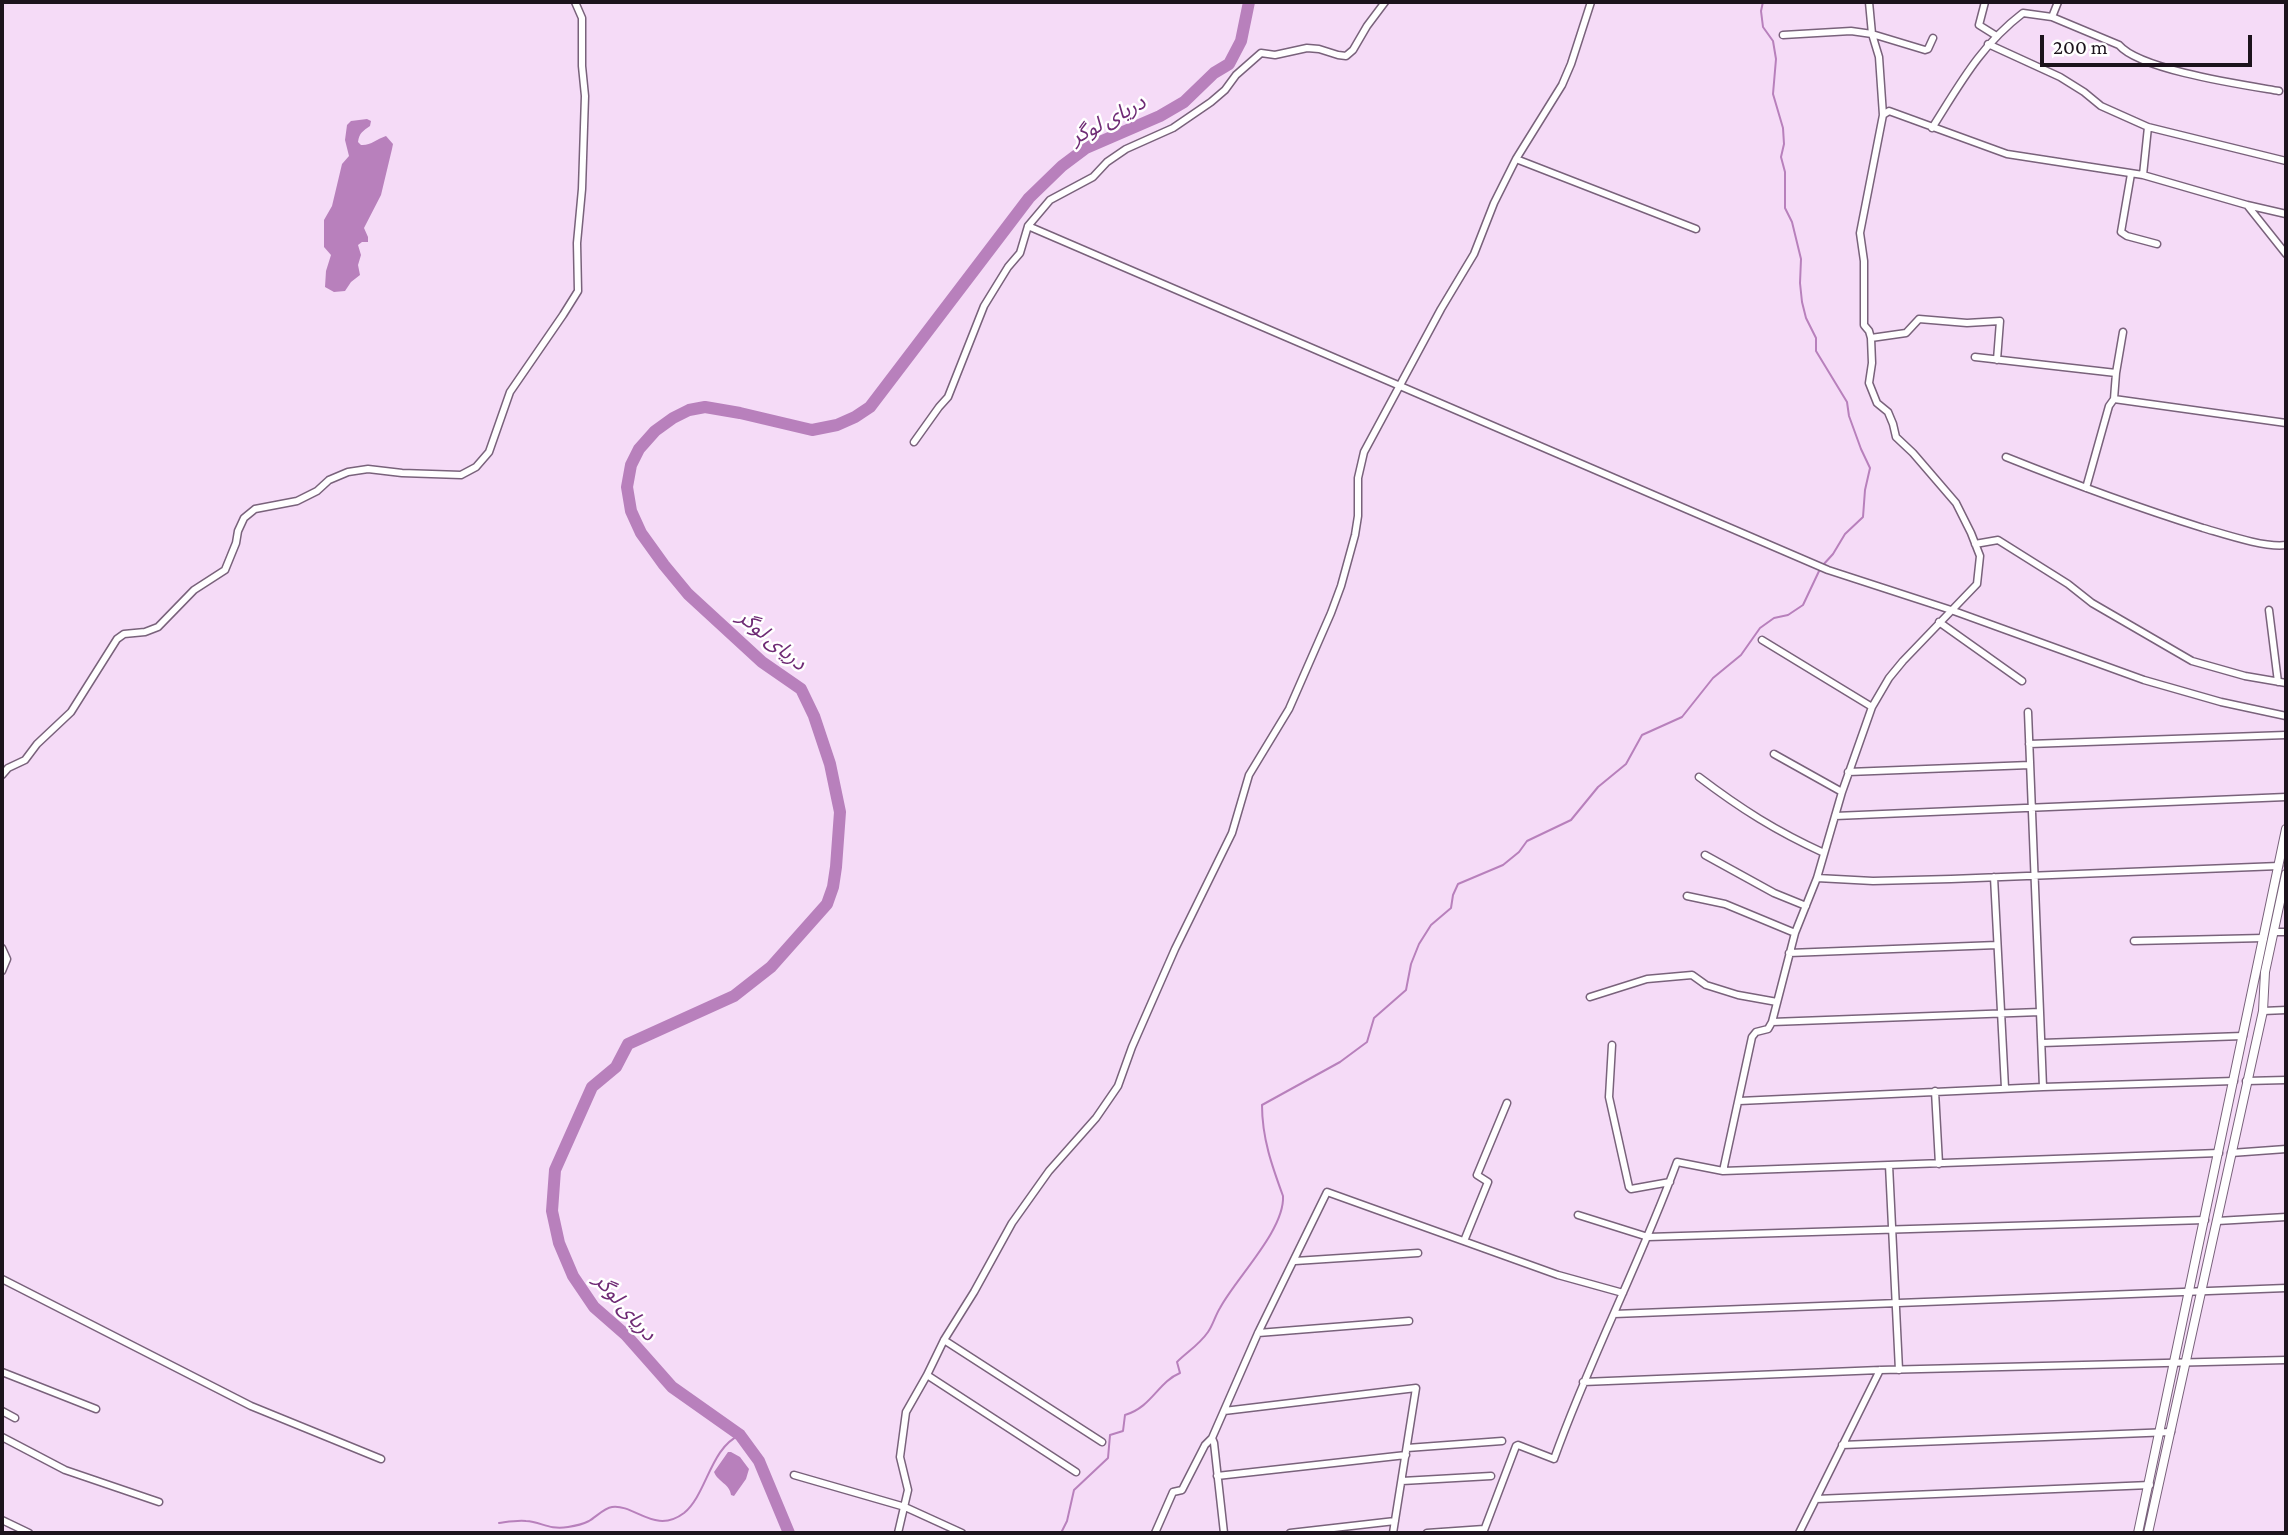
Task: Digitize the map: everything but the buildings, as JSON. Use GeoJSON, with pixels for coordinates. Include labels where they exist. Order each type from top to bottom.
{"type":"FeatureCollection","features":[{"type":"Feature","properties":{"kind":"street"},"geometry":{"type":"LineString","coordinates":[[2,775],[8,768],[25,760],[37,744],[71,712],[117,639],[124,634],[145,632],[158,626],[194,590],[225,570],[238,531],[244,519],[254,509],[297,501],[317,491],[329,480],[368,469],[461,475],[477,467],[489,452],[510,392],[578,291],[577,243],[585,96],[582,18],[575,2]]}},
{"type":"Feature","properties":{"kind":"street"},"geometry":{"type":"LineString","coordinates":[[914,442],[948,397],[984,306],[1020,253],[1028,226],[1050,200],[1093,177],[1107,162],[1126,149],[1172,128],[1212,102],[1236,75],[1261,53],[1275,54],[1307,48],[1346,56],[1353,50],[1385,2]]}},
{"type":"Feature","properties":{"kind":"street"},"geometry":{"type":"LineString","coordinates":[[898,1533],[908,1490],[900,1457],[906,1412],[1012,1223],[1049,1171],[1096,1118],[1118,1086],[1175,948],[1232,833],[1249,775],[1289,709],[1331,613],[1357,526],[1358,478],[1364,452],[1441,309],[1474,254],[1494,203],[1516,159],[1562,85],[1572,64],[1591,2]]}},
{"type":"Feature","properties":{"kind":"street"},"geometry":{"type":"LineString","coordinates":[[1723,1171],[1752,1037],[1756,1032],[1768,1029],[1772,1022],[1795,933],[1817,878],[1848,772],[1872,708],[1903,660],[1976,584],[1980,556],[1956,503],[1913,453],[1896,438],[1888,412],[1877,403],[1869,383],[1872,363],[1871,338],[1864,325],[1864,261],[1860,233],[1883,115],[1879,57],[1872,34],[1869,2]]}},
{"type":"Feature","properties":{"kind":"street"},"geometry":{"type":"LineString","coordinates":[[1984,2],[1979,25],[1996,35]]}},
{"type":"Feature","properties":{"kind":"street"},"geometry":{"type":"LineString","coordinates":[[2052,17],[2058,2]]}},
{"type":"Feature","properties":{"kind":"street"},"geometry":{"type":"LineString","coordinates":[[1932,128],[1964,76],[1988,44],[2023,13],[2052,17],[2119,45],[2146,62],[2218,81],[2279,91]]}},
{"type":"Feature","properties":{"kind":"street"},"geometry":{"type":"LineString","coordinates":[[1783,35],[1841,31],[1872,34],[1925,50],[1933,38]]}},
{"type":"Feature","properties":{"kind":"street"},"geometry":{"type":"LineString","coordinates":[[1988,44],[2060,77],[2101,106],[2148,127],[2286,161]]}},
{"type":"Feature","properties":{"kind":"street"},"geometry":{"type":"LineString","coordinates":[[1883,115],[1889,111],[2007,155],[2143,175],[2286,214]]}},
{"type":"Feature","properties":{"kind":"street"},"geometry":{"type":"LineString","coordinates":[[2143,175],[2148,127]]}},
{"type":"Feature","properties":{"kind":"street"},"geometry":{"type":"LineString","coordinates":[[1516,159],[1696,229]]}},
{"type":"Feature","properties":{"kind":"street"},"geometry":{"type":"LineString","coordinates":[[2131,174],[2121,232],[2157,244]]}},
{"type":"Feature","properties":{"kind":"street"},"geometry":{"type":"LineString","coordinates":[[2247,205],[2286,254]]}},
{"type":"Feature","properties":{"kind":"street"},"geometry":{"type":"LineString","coordinates":[[1028,226],[1828,570],[1951,610],[2144,680],[2221,702],[2286,716]]}},
{"type":"Feature","properties":{"kind":"street"},"geometry":{"type":"LineString","coordinates":[[1871,338],[1906,333],[1919,319],[1967,323],[2000,321],[1997,360]]}},
{"type":"Feature","properties":{"kind":"street"},"geometry":{"type":"LineString","coordinates":[[2086,488],[2109,407],[2114,398],[2123,332]]}},
{"type":"Feature","properties":{"kind":"street"},"geometry":{"type":"LineString","coordinates":[[1975,357],[2116,373]]}},
{"type":"Feature","properties":{"kind":"street"},"geometry":{"type":"LineString","coordinates":[[2114,398],[2286,423]]}},
{"type":"Feature","properties":{"kind":"street"},"geometry":{"type":"LineString","coordinates":[[2007,457],[2086,488],[2232,537],[2286,545]]}},
{"type":"Feature","properties":{"kind":"street"},"geometry":{"type":"LineString","coordinates":[[1975,544],[1998,540],[2068,584],[2092,603],[2192,661],[2245,676],[2286,683]]}},
{"type":"Feature","properties":{"kind":"street"},"geometry":{"type":"LineString","coordinates":[[2269,610],[2278,681]]}},
{"type":"Feature","properties":{"kind":"street"},"geometry":{"type":"LineString","coordinates":[[1939,622],[2022,681]]}},
{"type":"Feature","properties":{"kind":"street"},"geometry":{"type":"LineString","coordinates":[[1762,640],[1872,708]]}},
{"type":"Feature","properties":{"kind":"street"},"geometry":{"type":"LineString","coordinates":[[2028,712],[2043,1087]]}},
{"type":"Feature","properties":{"kind":"street"},"geometry":{"type":"LineString","coordinates":[[2029,744],[2286,735]]}},
{"type":"Feature","properties":{"kind":"street"},"geometry":{"type":"LineString","coordinates":[[1774,754],[1842,792]]}},
{"type":"Feature","properties":{"kind":"street"},"geometry":{"type":"LineString","coordinates":[[1848,772],[2030,765]]}},
{"type":"Feature","properties":{"kind":"street"},"geometry":{"type":"LineString","coordinates":[[1699,777],[1741,810],[1824,853]]}},
{"type":"Feature","properties":{"kind":"street"},"geometry":{"type":"LineString","coordinates":[[1835,816],[2286,797]]}},
{"type":"Feature","properties":{"kind":"street"},"geometry":{"type":"LineString","coordinates":[[2148,1533],[2160,1432],[2286,829]]}},
{"type":"Feature","properties":{"kind":"street"},"geometry":{"type":"LineString","coordinates":[[1704,855],[1774,893],[1806,906]]}},
{"type":"Feature","properties":{"kind":"street"},"geometry":{"type":"LineString","coordinates":[[1817,878],[1874,881],[2279,866]]}},
{"type":"Feature","properties":{"kind":"street"},"geometry":{"type":"LineString","coordinates":[[2138,1533],[2171,1432],[2263,1011],[2265,972],[2286,874]]}},
{"type":"Feature","properties":{"kind":"street"},"geometry":{"type":"LineString","coordinates":[[1994,877],[2005,1088]]}},
{"type":"Feature","properties":{"kind":"street"},"geometry":{"type":"LineString","coordinates":[[1687,896],[1725,904],[1795,933]]}},
{"type":"Feature","properties":{"kind":"street"},"geometry":{"type":"LineString","coordinates":[[2274,932],[2286,932]]}},
{"type":"Feature","properties":{"kind":"street"},"geometry":{"type":"LineString","coordinates":[[2134,941],[2264,938]]}},
{"type":"Feature","properties":{"kind":"street"},"geometry":{"type":"LineString","coordinates":[[1789,953],[1997,945]]}},
{"type":"Feature","properties":{"kind":"street"},"geometry":{"type":"LineString","coordinates":[[2,948],[7,959],[2,971]]}},
{"type":"Feature","properties":{"kind":"street"},"geometry":{"type":"LineString","coordinates":[[1590,997],[1647,979],[1692,975],[1706,985],[1777,1002]]}},
{"type":"Feature","properties":{"kind":"street"},"geometry":{"type":"LineString","coordinates":[[2263,1011],[2286,1010]]}},
{"type":"Feature","properties":{"kind":"street"},"geometry":{"type":"LineString","coordinates":[[1772,1022],[2040,1013]]}},
{"type":"Feature","properties":{"kind":"street"},"geometry":{"type":"LineString","coordinates":[[2042,1043],[2243,1036]]}},
{"type":"Feature","properties":{"kind":"street"},"geometry":{"type":"LineString","coordinates":[[1612,1045],[1609,1097],[1629,1187],[1631,1189],[1670,1182]]}},
{"type":"Feature","properties":{"kind":"street"},"geometry":{"type":"LineString","coordinates":[[2246,1081],[2286,1080]]}},
{"type":"Feature","properties":{"kind":"street"},"geometry":{"type":"LineString","coordinates":[[1739,1101],[2005,1088],[2234,1082]]}},
{"type":"Feature","properties":{"kind":"street"},"geometry":{"type":"LineString","coordinates":[[1935,1091],[1939,1164]]}},
{"type":"Feature","properties":{"kind":"street"},"geometry":{"type":"LineString","coordinates":[[1464,1241],[1488,1183],[1478,1177],[1477,1173],[1507,1103]]}},
{"type":"Feature","properties":{"kind":"street"},"geometry":{"type":"LineString","coordinates":[[2231,1153],[2286,1149]]}},
{"type":"Feature","properties":{"kind":"street"},"geometry":{"type":"LineString","coordinates":[[1427,1533],[1484,1531],[1516,1446],[1554,1459],[1583,1382],[1648,1237],[1678,1162],[1723,1171],[2219,1153]]}},
{"type":"Feature","properties":{"kind":"street"},"geometry":{"type":"LineString","coordinates":[[1889,1165],[1899,1370]]}},
{"type":"Feature","properties":{"kind":"street"},"geometry":{"type":"LineString","coordinates":[[1155,1533],[1173,1492],[1182,1490],[1205,1445],[1212,1438],[1258,1333],[1327,1192],[1558,1275],[1623,1293]]}},
{"type":"Feature","properties":{"kind":"street"},"geometry":{"type":"LineString","coordinates":[[1578,1215],[1648,1237],[2205,1220]]}},
{"type":"Feature","properties":{"kind":"street"},"geometry":{"type":"LineString","coordinates":[[2217,1221],[2286,1217]]}},
{"type":"Feature","properties":{"kind":"street"},"geometry":{"type":"LineString","coordinates":[[1294,1261],[1418,1253]]}},
{"type":"Feature","properties":{"kind":"street"},"geometry":{"type":"LineString","coordinates":[[2,1279],[251,1406],[381,1460]]}},
{"type":"Feature","properties":{"kind":"street"},"geometry":{"type":"LineString","coordinates":[[1614,1314],[2286,1288]]}},
{"type":"Feature","properties":{"kind":"street"},"geometry":{"type":"LineString","coordinates":[[1258,1333],[1409,1321]]}},
{"type":"Feature","properties":{"kind":"street"},"geometry":{"type":"LineString","coordinates":[[944,1340],[1102,1441]]}},
{"type":"Feature","properties":{"kind":"street"},"geometry":{"type":"LineString","coordinates":[[1583,1382],[1880,1370],[2286,1360]]}},
{"type":"Feature","properties":{"kind":"street"},"geometry":{"type":"LineString","coordinates":[[1799,1533],[1880,1370]]}},
{"type":"Feature","properties":{"kind":"street"},"geometry":{"type":"LineString","coordinates":[[2,1372],[96,1409]]}},
{"type":"Feature","properties":{"kind":"street"},"geometry":{"type":"LineString","coordinates":[[927,1375],[1076,1472]]}},
{"type":"Feature","properties":{"kind":"street"},"geometry":{"type":"LineString","coordinates":[[1224,1411],[1416,1388],[1394,1533]]}},
{"type":"Feature","properties":{"kind":"street"},"geometry":{"type":"LineString","coordinates":[[2,1411],[15,1418]]}},
{"type":"Feature","properties":{"kind":"street"},"geometry":{"type":"LineString","coordinates":[[1842,1445],[2171,1432]]}},
{"type":"Feature","properties":{"kind":"street"},"geometry":{"type":"LineString","coordinates":[[2,1437],[65,1470],[159,1502]]}},
{"type":"Feature","properties":{"kind":"street"},"geometry":{"type":"LineString","coordinates":[[1212,1438],[1224,1533]]}},
{"type":"Feature","properties":{"kind":"street"},"geometry":{"type":"LineString","coordinates":[[1217,1476],[1502,1441]]}},
{"type":"Feature","properties":{"kind":"street"},"geometry":{"type":"LineString","coordinates":[[794,1475],[905,1507],[962,1533]]}},
{"type":"Feature","properties":{"kind":"street"},"geometry":{"type":"LineString","coordinates":[[1402,1481],[1491,1476]]}},
{"type":"Feature","properties":{"kind":"street"},"geometry":{"type":"LineString","coordinates":[[1816,1499],[2153,1485]]}},
{"type":"Feature","properties":{"kind":"street"},"geometry":{"type":"LineString","coordinates":[[2,1520],[29,1533]]}},
{"type":"Feature","properties":{"kind":"street"},"geometry":{"type":"LineString","coordinates":[[1290,1533],[1395,1521]]}},
{"type":"Feature","properties":{"kind":"shaded area"},"geometry":{"type":"Polygon","coordinates":[[[351,121],[371,121],[370,126],[359,136],[358,142],[361,145],[386,136],[393,144],[381,195],[364,228],[368,242],[358,245],[361,255],[358,265],[360,275],[345,291],[334,292],[325,287],[331,255],[324,247],[324,220],[332,206],[342,164],[349,156],[345,140],[347,125],[351,121]]]}},
{"type":"Feature","properties":{"kind":"shaded area"},"geometry":{"type":"Polygon","coordinates":[[[728,1452],[740,1457],[749,1469],[746,1479],[734,1496],[714,1472],[728,1452]]]}},
{"type":"Feature","properties":{"kind":"waterway","name":"دریای لوگر"},"geometry":{"type":"LineString","coordinates":[[789,1533],[759,1461],[740,1435],[672,1387],[626,1335],[594,1307],[573,1276],[559,1243],[552,1211],[555,1170],[592,1087],[616,1067],[628,1044],[734,996],[771,967],[827,904],[836,867],[840,812],[830,764],[814,716],[801,689],[762,662],[688,594],[664,565],[641,533],[631,511],[627,487],[631,465],[639,449],[655,431],[689,410],[705,407],[812,430],[837,425],[870,407],[1029,198],[1062,166],[1086,148],[1160,116],[1184,102],[1214,73],[1229,64],[1241,41],[1249,2]]}},
{"type":"Feature","properties":{"kind":"waterway"},"geometry":{"type":"LineString","coordinates":[[1763,2],[1763,27],[1773,41],[1776,59],[1773,94],[1783,128],[1781,157],[1785,172],[1785,208],[1792,222],[1801,259],[1802,302],[1816,338],[1816,351],[1847,402],[1849,416],[1870,468],[1863,517],[1845,534],[1823,565]]}},
{"type":"Feature","properties":{"kind":"waterway"},"geometry":{"type":"LineString","coordinates":[[1061,1533],[1067,1521],[1074,1490],[1108,1458],[1110,1435],[1123,1431],[1125,1415],[1142,1406],[1166,1382],[1180,1373],[1177,1362],[1208,1332],[1227,1296],[1276,1224],[1283,1196],[1266,1140],[1262,1105],[1340,1062],[1367,1042],[1374,1018],[1406,990],[1411,964],[1419,944],[1431,925],[1451,908],[1458,884],[1503,865],[1519,852],[1527,841],[1571,820],[1598,787],[1626,764],[1642,735],[1682,717],[1713,678],[1741,655],[1760,628],[1774,618],[1788,615],[1803,605],[1820,569]]}},
{"type":"Feature","properties":{"kind":"waterway"},"geometry":{"type":"LineString","coordinates":[[499,1523],[523,1521],[568,1527],[587,1522],[612,1507],[621,1507],[655,1520],[674,1519],[692,1505],[715,1460],[730,1441],[740,1435]]}}]}
